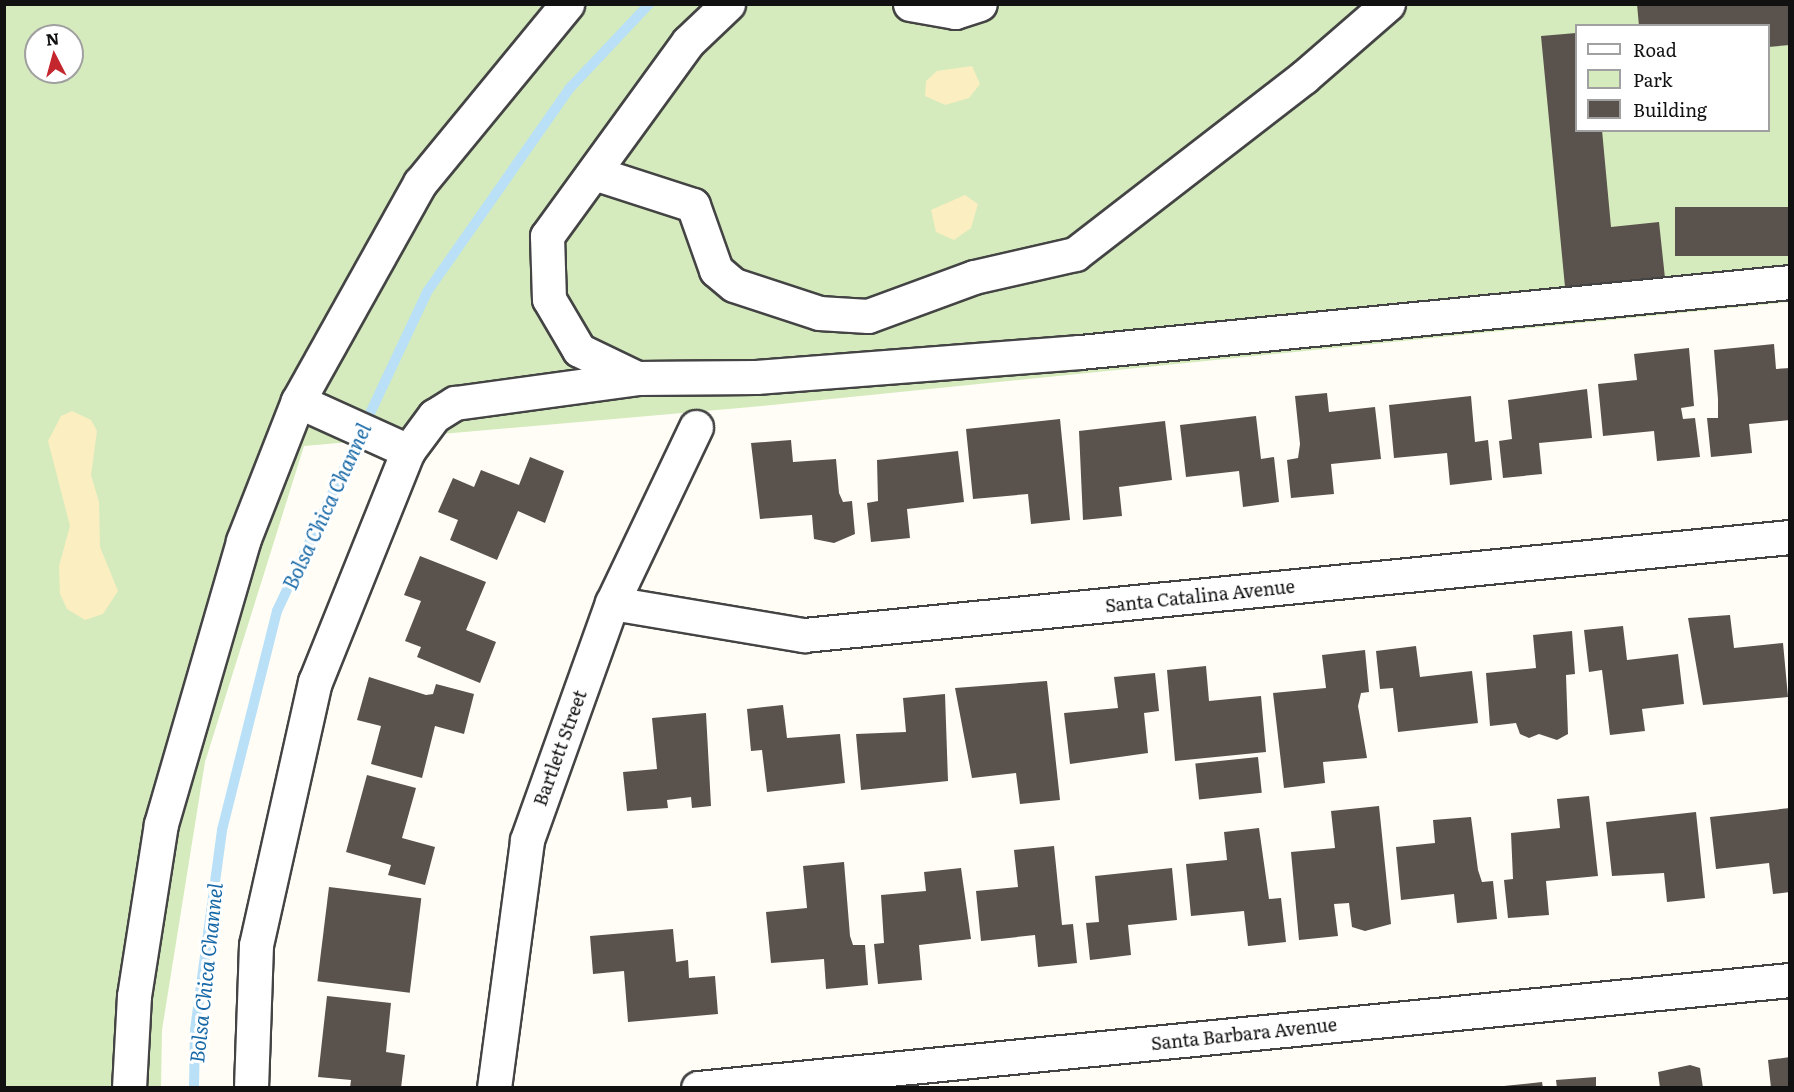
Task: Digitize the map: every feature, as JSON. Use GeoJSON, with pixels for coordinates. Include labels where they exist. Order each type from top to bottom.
{"type":"FeatureCollection","features":[{"type":"Feature","properties":{"kind":"street"},"geometry":{"type":"LineString","coordinates":[[129,1088],[134,996],[161,824],[243,541],[298,401],[420,183],[567,4]]}},
{"type":"Feature","properties":{"kind":"street"},"geometry":{"type":"LineString","coordinates":[[637,378],[579,350],[549,298],[547,236],[688,42],[728,4]]}},
{"type":"Feature","properties":{"kind":"street"},"geometry":{"type":"LineString","coordinates":[[910,4],[955,12],[980,4]]}},
{"type":"Feature","properties":{"kind":"street"},"geometry":{"type":"LineString","coordinates":[[594,173],[693,205],[717,270],[734,285],[819,313],[868,316],[974,277],[1075,254],[1304,77],[1388,4]]}},
{"type":"Feature","properties":{"kind":"street"},"geometry":{"type":"LineString","coordinates":[[251,1088],[256,945],[315,682],[408,451],[434,416],[455,403],[637,378],[756,377],[1069,352],[1790,282]]}},
{"type":"Feature","properties":{"kind":"street"},"geometry":{"type":"LineString","coordinates":[[298,401],[408,451]]}},
{"type":"Feature","properties":{"kind":"street","name":"Bartlett Street"},"geometry":{"type":"LineString","coordinates":[[494,1088],[527,840],[612,603],[696,427]]}},
{"type":"Feature","properties":{"kind":"street","name":"Santa Catalina Avenue"},"geometry":{"type":"LineString","coordinates":[[612,603],[804,635],[1790,537]]}},
{"type":"Feature","properties":{"kind":"street","name":"Santa Barbara Avenue"},"geometry":{"type":"LineString","coordinates":[[698,1088],[1790,980]]}},
{"type":"Feature","properties":{"kind":"green space"},"geometry":{"type":"Polygon","coordinates":[[[5,5],[1789,5],[1789,302],[751,407],[304,446],[205,762],[162,1030],[161,1087],[5,1088],[5,5]]]}},
{"type":"Feature","properties":{"kind":"sand"},"geometry":{"type":"Polygon","coordinates":[[[972,66],[980,84],[969,98],[945,105],[925,96],[926,81],[937,71],[972,66]]]}},
{"type":"Feature","properties":{"kind":"sand"},"geometry":{"type":"Polygon","coordinates":[[[965,195],[978,204],[971,228],[954,240],[936,232],[931,210],[965,195]]]}},
{"type":"Feature","properties":{"kind":"sand"},"geometry":{"type":"Polygon","coordinates":[[[72,411],[91,420],[97,431],[91,475],[99,502],[100,547],[118,591],[103,614],[85,620],[67,609],[60,594],[59,566],[70,526],[48,441],[61,416],[72,411]]]}},
{"type":"Feature","properties":{"kind":"building"},"geometry":{"type":"Polygon","coordinates":[[[1637,4],[1790,4],[1790,45],[1770,47],[1770,24],[1639,24],[1637,4]]]}},
{"type":"Feature","properties":{"kind":"building"},"geometry":{"type":"Polygon","coordinates":[[[1575,33],[1575,132],[1602,132],[1611,227],[1659,222],[1665,278],[1565,287],[1541,36],[1575,33]]]}},
{"type":"Feature","properties":{"kind":"building"},"geometry":{"type":"Polygon","coordinates":[[[1675,207],[1790,207],[1790,256],[1675,256],[1675,207]]]}},
{"type":"Feature","properties":{"kind":"building"},"geometry":{"type":"Polygon","coordinates":[[[1774,344],[1776,369],[1790,368],[1790,420],[1749,424],[1752,453],[1711,457],[1707,418],[1718,418],[1714,350],[1774,344]]]}},
{"type":"Feature","properties":{"kind":"building"},"geometry":{"type":"Polygon","coordinates":[[[1689,348],[1694,406],[1681,408],[1683,419],[1695,418],[1700,457],[1657,461],[1654,431],[1603,436],[1598,384],[1637,380],[1634,354],[1689,348]]]}},
{"type":"Feature","properties":{"kind":"building"},"geometry":{"type":"Polygon","coordinates":[[[1587,389],[1592,438],[1539,443],[1542,474],[1503,478],[1499,441],[1512,439],[1508,400],[1587,389]]]}},
{"type":"Feature","properties":{"kind":"building"},"geometry":{"type":"Polygon","coordinates":[[[1327,393],[1329,412],[1375,407],[1381,459],[1331,464],[1334,494],[1291,498],[1287,460],[1298,458],[1300,444],[1295,396],[1327,393]]]}},
{"type":"Feature","properties":{"kind":"building"},"geometry":{"type":"Polygon","coordinates":[[[1471,396],[1475,442],[1488,440],[1492,480],[1450,485],[1447,453],[1394,458],[1389,405],[1471,396]]]}},
{"type":"Feature","properties":{"kind":"building"},"geometry":{"type":"Polygon","coordinates":[[[1256,416],[1261,459],[1274,457],[1279,502],[1243,507],[1239,471],[1186,477],[1180,425],[1256,416]]]}},
{"type":"Feature","properties":{"kind":"building"},"geometry":{"type":"Polygon","coordinates":[[[1060,419],[1070,520],[1031,524],[1028,494],[973,499],[966,429],[1060,419]]]}},
{"type":"Feature","properties":{"kind":"building"},"geometry":{"type":"Polygon","coordinates":[[[1165,421],[1172,480],[1119,487],[1122,516],[1083,520],[1079,431],[1165,421]]]}},
{"type":"Feature","properties":{"kind":"building"},"geometry":{"type":"Polygon","coordinates":[[[791,440],[793,462],[836,459],[839,493],[843,502],[852,501],[855,534],[834,543],[814,539],[812,515],[760,519],[751,443],[791,440]]]}},
{"type":"Feature","properties":{"kind":"building"},"geometry":{"type":"Polygon","coordinates":[[[958,451],[964,502],[907,509],[910,538],[871,542],[867,503],[878,501],[877,460],[958,451]]]}},
{"type":"Feature","properties":{"kind":"building"},"geometry":{"type":"Polygon","coordinates":[[[530,457],[564,471],[545,523],[518,511],[497,560],[450,540],[458,520],[438,512],[453,478],[474,487],[481,470],[519,485],[530,457]]]}},
{"type":"Feature","properties":{"kind":"building"},"geometry":{"type":"Polygon","coordinates":[[[420,556],[486,582],[466,630],[496,642],[480,683],[417,657],[421,647],[405,641],[421,601],[404,595],[420,556]]]}},
{"type":"Feature","properties":{"kind":"building"},"geometry":{"type":"Polygon","coordinates":[[[1730,615],[1734,648],[1783,643],[1788,697],[1703,705],[1688,618],[1730,615]]]}},
{"type":"Feature","properties":{"kind":"building"},"geometry":{"type":"Polygon","coordinates":[[[1623,626],[1627,660],[1678,654],[1684,704],[1642,709],[1645,731],[1610,735],[1602,670],[1589,672],[1584,630],[1623,626]]]}},
{"type":"Feature","properties":{"kind":"building"},"geometry":{"type":"Polygon","coordinates":[[[1572,631],[1575,674],[1566,675],[1568,734],[1557,740],[1539,734],[1529,738],[1520,734],[1516,723],[1490,726],[1486,673],[1536,668],[1533,635],[1572,631]]]}},
{"type":"Feature","properties":{"kind":"building"},"geometry":{"type":"Polygon","coordinates":[[[1416,646],[1420,677],[1472,671],[1478,723],[1398,732],[1393,688],[1380,689],[1376,651],[1416,646]]]}},
{"type":"Feature","properties":{"kind":"building"},"geometry":{"type":"Polygon","coordinates":[[[1365,650],[1369,692],[1361,693],[1358,706],[1367,758],[1323,762],[1325,783],[1284,788],[1273,693],[1326,688],[1322,655],[1365,650]]]}},
{"type":"Feature","properties":{"kind":"building"},"geometry":{"type":"Polygon","coordinates":[[[1206,666],[1209,701],[1261,696],[1266,752],[1175,761],[1167,670],[1206,666]]]}},
{"type":"Feature","properties":{"kind":"building"},"geometry":{"type":"Polygon","coordinates":[[[1155,673],[1159,711],[1144,713],[1148,753],[1070,764],[1064,713],[1118,708],[1114,677],[1155,673]]]}},
{"type":"Feature","properties":{"kind":"building"},"geometry":{"type":"Polygon","coordinates":[[[369,677],[426,695],[433,694],[436,684],[474,694],[464,734],[435,726],[422,778],[371,764],[381,726],[357,720],[369,677]]]}},
{"type":"Feature","properties":{"kind":"building"},"geometry":{"type":"Polygon","coordinates":[[[1047,681],[1060,800],[1020,804],[1016,773],[972,778],[955,688],[1047,681]]]}},
{"type":"Feature","properties":{"kind":"building"},"geometry":{"type":"Polygon","coordinates":[[[945,694],[948,781],[861,790],[856,734],[906,732],[903,698],[945,694]]]}},
{"type":"Feature","properties":{"kind":"building"},"geometry":{"type":"Polygon","coordinates":[[[783,705],[787,738],[840,734],[845,783],[767,792],[762,750],[751,751],[747,709],[783,705]]]}},
{"type":"Feature","properties":{"kind":"building"},"geometry":{"type":"Polygon","coordinates":[[[706,713],[711,806],[692,808],[691,797],[667,800],[668,808],[627,811],[623,772],[657,769],[652,718],[706,713]]]}},
{"type":"Feature","properties":{"kind":"building"},"geometry":{"type":"Polygon","coordinates":[[[1258,757],[1262,793],[1199,799],[1195,764],[1258,757]]]}},
{"type":"Feature","properties":{"kind":"building"},"geometry":{"type":"Polygon","coordinates":[[[367,775],[416,788],[402,838],[435,847],[425,885],[388,875],[391,865],[346,852],[367,775]]]}},
{"type":"Feature","properties":{"kind":"building"},"geometry":{"type":"Polygon","coordinates":[[[1589,796],[1598,876],[1546,881],[1549,915],[1508,918],[1504,880],[1513,879],[1511,833],[1560,828],[1557,799],[1589,796]]]}},
{"type":"Feature","properties":{"kind":"building"},"geometry":{"type":"Polygon","coordinates":[[[1379,806],[1391,924],[1365,931],[1352,927],[1349,903],[1334,904],[1338,936],[1299,940],[1291,852],[1335,848],[1331,811],[1379,806]]]}},
{"type":"Feature","properties":{"kind":"building"},"geometry":{"type":"Polygon","coordinates":[[[1790,808],[1790,892],[1773,894],[1769,863],[1716,869],[1710,817],[1790,808]]]}},
{"type":"Feature","properties":{"kind":"building"},"geometry":{"type":"Polygon","coordinates":[[[1696,812],[1705,898],[1667,902],[1664,873],[1612,876],[1606,822],[1696,812]]]}},
{"type":"Feature","properties":{"kind":"building"},"geometry":{"type":"Polygon","coordinates":[[[1471,817],[1478,870],[1482,882],[1493,881],[1497,919],[1457,923],[1454,894],[1401,900],[1396,847],[1435,843],[1433,820],[1471,817]]]}},
{"type":"Feature","properties":{"kind":"building"},"geometry":{"type":"Polygon","coordinates":[[[1259,828],[1269,899],[1281,898],[1286,942],[1248,946],[1244,911],[1191,916],[1186,864],[1227,860],[1224,832],[1259,828]]]}},
{"type":"Feature","properties":{"kind":"building"},"geometry":{"type":"Polygon","coordinates":[[[1054,846],[1062,925],[1073,924],[1077,963],[1038,967],[1035,935],[981,941],[976,891],[1018,887],[1014,850],[1054,846]]]}},
{"type":"Feature","properties":{"kind":"building"},"geometry":{"type":"Polygon","coordinates":[[[844,862],[850,936],[853,945],[865,945],[868,985],[826,989],[824,959],[771,963],[766,912],[807,908],[803,866],[844,862]]]}},
{"type":"Feature","properties":{"kind":"building"},"geometry":{"type":"Polygon","coordinates":[[[961,868],[971,939],[919,945],[922,980],[878,984],[874,944],[884,943],[881,895],[926,891],[924,872],[961,868]]]}},
{"type":"Feature","properties":{"kind":"building"},"geometry":{"type":"Polygon","coordinates":[[[1172,868],[1177,920],[1128,925],[1131,955],[1090,960],[1086,923],[1099,922],[1095,876],[1172,868]]]}},
{"type":"Feature","properties":{"kind":"building"},"geometry":{"type":"Polygon","coordinates":[[[329,887],[421,898],[410,993],[317,981],[329,887]]]}},
{"type":"Feature","properties":{"kind":"building"},"geometry":{"type":"Polygon","coordinates":[[[673,929],[676,962],[688,960],[689,978],[715,976],[718,1014],[628,1022],[624,971],[593,974],[590,936],[673,929]]]}},
{"type":"Feature","properties":{"kind":"building"},"geometry":{"type":"Polygon","coordinates":[[[327,996],[391,1003],[386,1052],[405,1055],[401,1088],[350,1088],[351,1080],[318,1077],[327,996]]]}},
{"type":"Feature","properties":{"kind":"building"},"geometry":{"type":"Polygon","coordinates":[[[1790,1057],[1790,1088],[1771,1088],[1768,1060],[1790,1057]]]}},
{"type":"Feature","properties":{"kind":"building"},"geometry":{"type":"Polygon","coordinates":[[[1690,1065],[1700,1068],[1703,1088],[1660,1088],[1658,1072],[1690,1065]]]}},
{"type":"Feature","properties":{"kind":"building"},"geometry":{"type":"Polygon","coordinates":[[[1596,1077],[1596,1088],[1557,1088],[1556,1080],[1596,1077]]]}},
{"type":"Feature","properties":{"kind":"building"},"geometry":{"type":"Polygon","coordinates":[[[1542,1082],[1543,1088],[1504,1088],[1504,1086],[1542,1082]]]}},
{"type":"Feature","properties":{"kind":"waterway","name":"Bolsa Chica Channel"},"geometry":{"type":"LineString","coordinates":[[194,1088],[195,1030],[222,830],[277,611],[427,292],[569,89],[649,4]]}}]}
